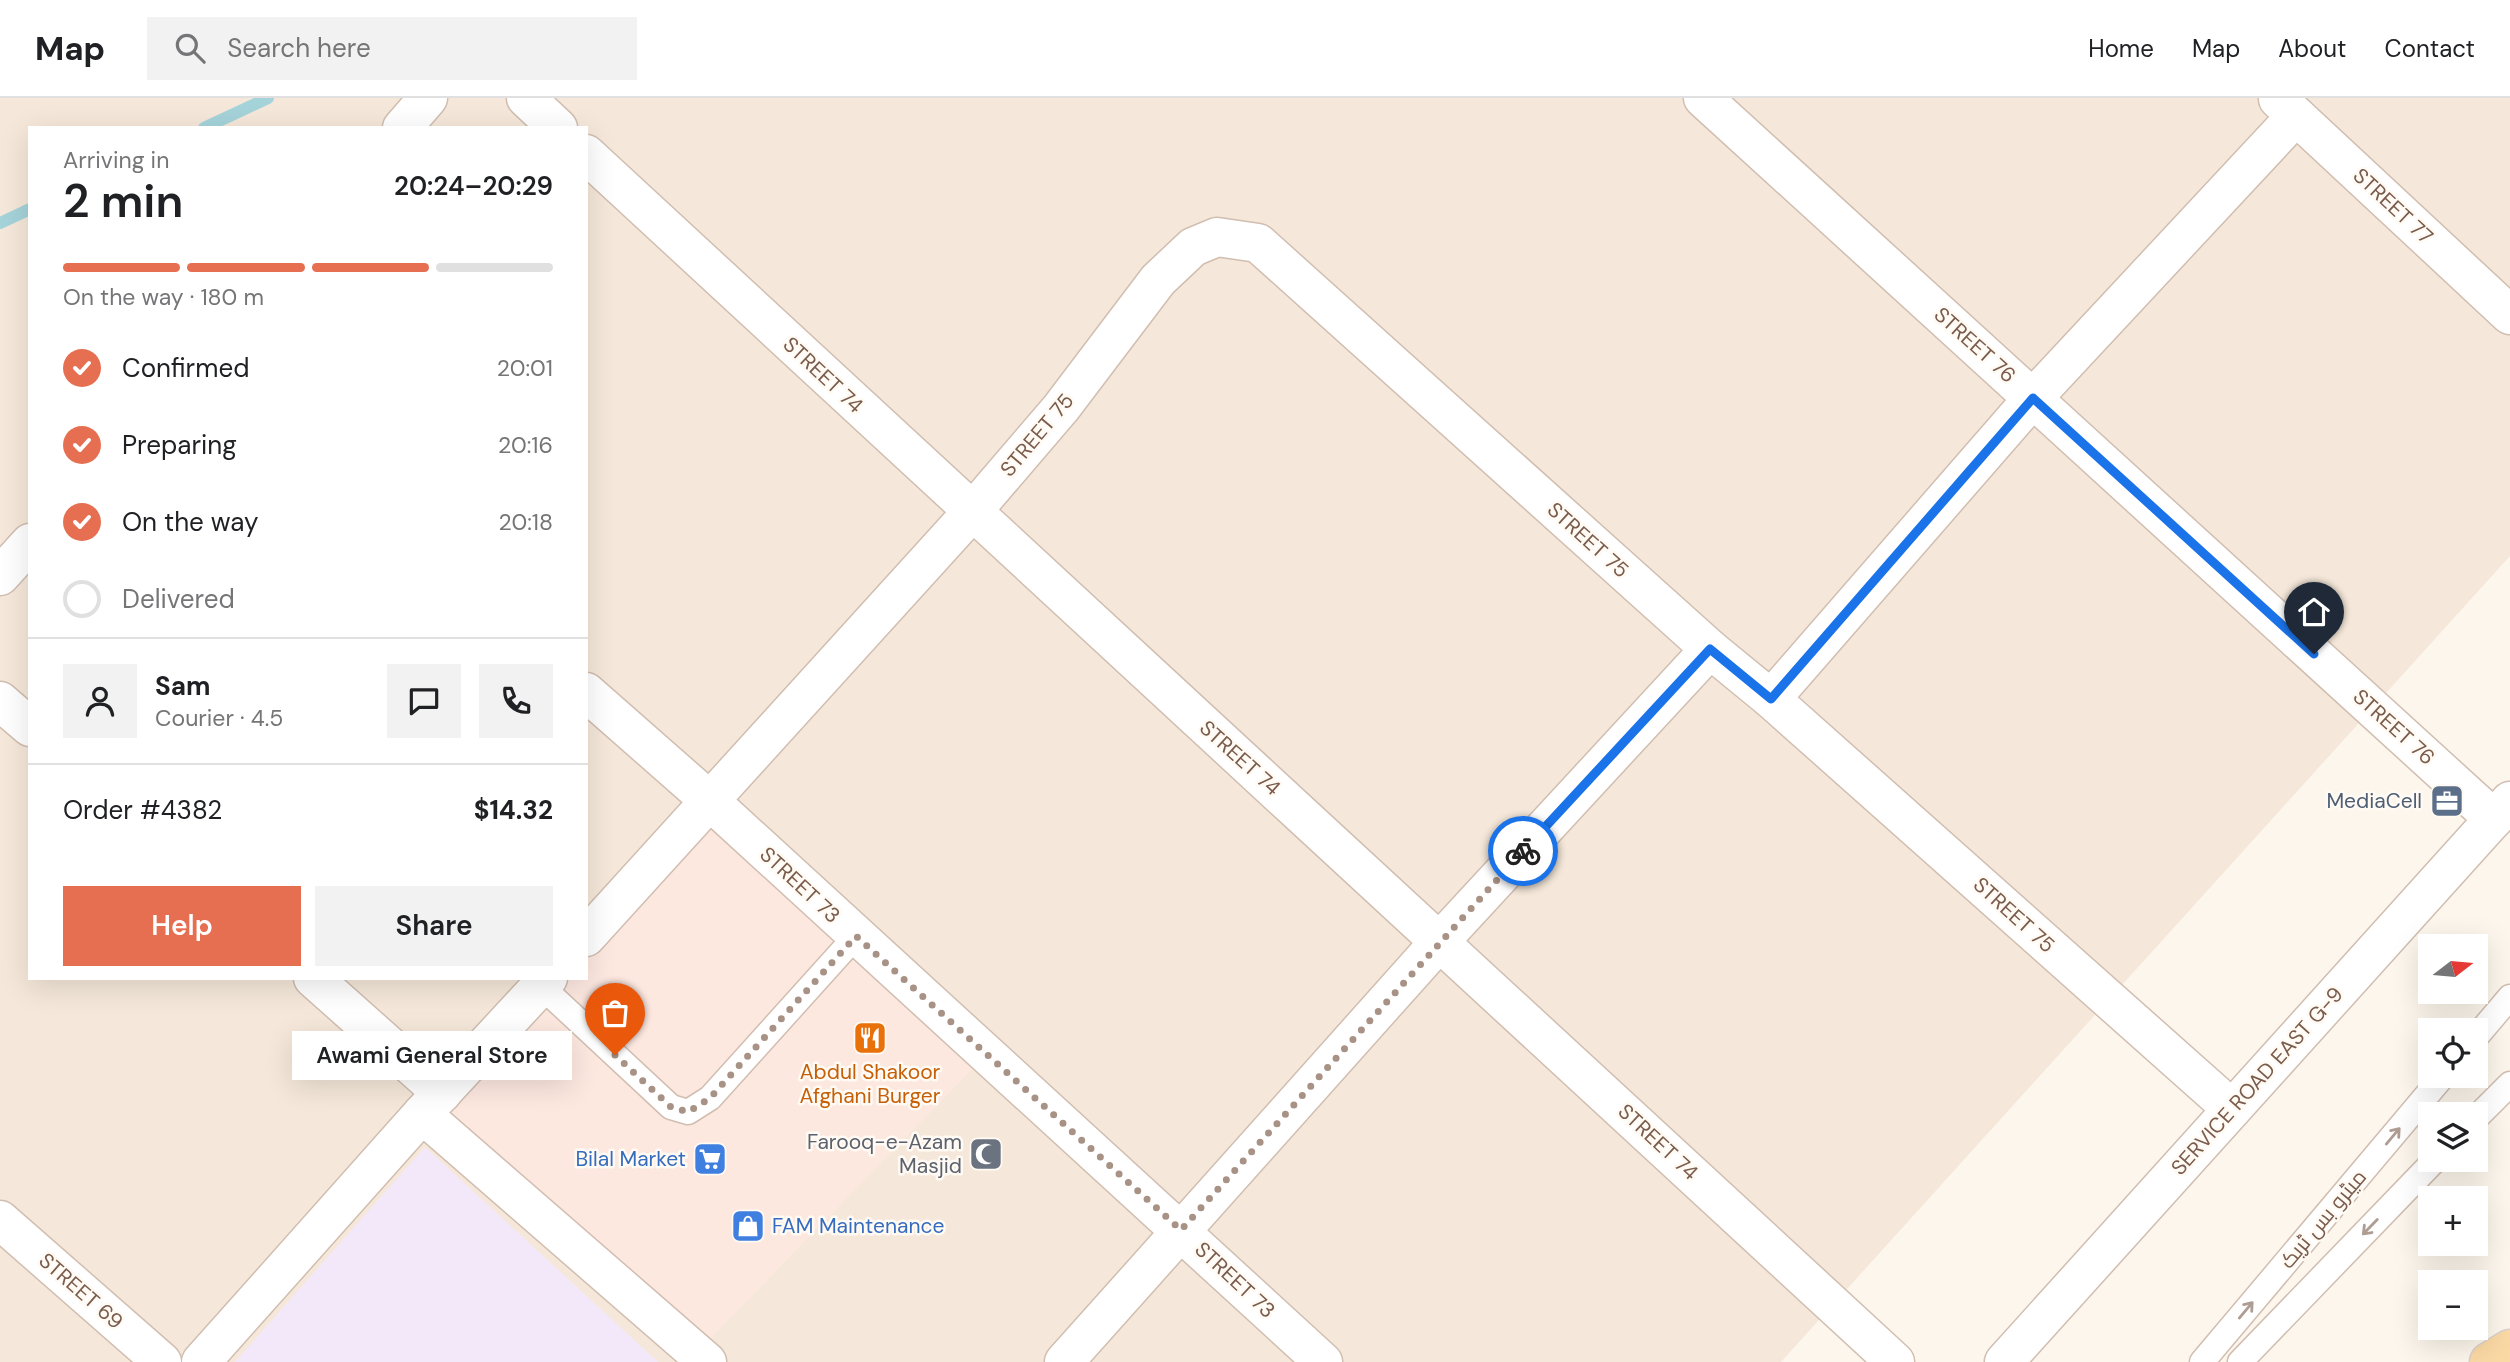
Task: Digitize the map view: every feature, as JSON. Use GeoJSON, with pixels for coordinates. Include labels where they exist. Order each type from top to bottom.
{"type":"FeatureCollection","features":[{"type":"Feature","properties":{"kind":"main road"},"geometry":{"type":"LineString","coordinates":[[2489,1362],[2510,1349]]}},
{"type":"Feature","properties":{"kind":"street"},"geometry":{"type":"LineString","coordinates":[[404,126],[428,98]]}},
{"type":"Feature","properties":{"kind":"street"},"geometry":{"type":"LineString","coordinates":[[526,98],[556,126]]}},
{"type":"Feature","properties":{"kind":"street","name":"STREET 76"},"geometry":{"type":"LineString","coordinates":[[1703,98],[2033,398],[2502,810]]}},
{"type":"Feature","properties":{"kind":"street"},"geometry":{"type":"LineString","coordinates":[[1771,699],[2286,107]]}},
{"type":"Feature","properties":{"kind":"street","name":"STREET 77"},"geometry":{"type":"LineString","coordinates":[[2286,107],[2510,315]]}},
{"type":"Feature","properties":{"kind":"street","name":"STREET 74"},"geometry":{"type":"LineString","coordinates":[[588,156],[971,513],[1441,940],[1895,1362]]}},
{"type":"Feature","properties":{"kind":"street","name":"STREET 75"},"geometry":{"type":"LineString","coordinates":[[588,935],[971,513],[1061,408],[1158,280],[1193,247],[1217,237],[1258,243],[1710,649],[1771,699],[2232,1108]]}},
{"type":"Feature","properties":{"kind":"street"},"geometry":{"type":"LineString","coordinates":[[0,576],[28,545]]}},
{"type":"Feature","properties":{"kind":"street"},"geometry":{"type":"LineString","coordinates":[[1064,1362],[1441,940],[1710,649]]}},
{"type":"Feature","properties":{"kind":"street","name":"STREET 73"},"geometry":{"type":"LineString","coordinates":[[588,694],[710,801],[1323,1362]]}},
{"type":"Feature","properties":{"kind":"street"},"geometry":{"type":"LineString","coordinates":[[0,701],[28,725]]}},
{"type":"Feature","properties":{"kind":"street","name":"SERVICE ROAD EAST G-9"},"geometry":{"type":"LineString","coordinates":[[2004,1362],[2502,810]]}},
{"type":"Feature","properties":{"kind":"street"},"geometry":{"type":"LineString","coordinates":[[315,980],[432,1103],[707,1362]]}},
{"type":"Feature","properties":{"kind":"street"},"geometry":{"type":"LineString","coordinates":[[201,1362],[432,1103],[545,982]]}},
{"type":"Feature","properties":{"kind":"street","name":"STREET 69"},"geometry":{"type":"LineString","coordinates":[[0,1220],[162,1362]]}},
{"type":"Feature","properties":{"kind":"lane"},"geometry":{"type":"LineString","coordinates":[[545,982],[671,1107],[688,1112],[710,1098],[856,936]]}},
{"type":"Feature","properties":{"kind":"lane"},"geometry":{"type":"LineString","coordinates":[[2488,1023],[2510,997]]}},
{"type":"Feature","properties":{"kind":"lane"},"geometry":{"type":"LineString","coordinates":[[2488,1106],[2510,1084]]}},
{"type":"Feature","properties":{"kind":"lane","name":"میٹرو بس ٹریک"},"geometry":{"type":"LineString","coordinates":[[2202,1362],[2433,1088]]}},
{"type":"Feature","properties":{"kind":"lane","name":"میٹرو بس ٹریک"},"geometry":{"type":"LineString","coordinates":[[2240,1362],[2423,1172]]}},
{"type":"Feature","properties":{"kind":"shaded area"},"geometry":{"type":"Polygon","coordinates":[[[0,98],[2510,98],[2510,556],[1781,1362],[0,1362],[0,98]]]}},
{"type":"Feature","properties":{"kind":"shaded area","name":"Bilal Market"},"geometry":{"type":"Polygon","coordinates":[[[711,828],[977,1064],[703,1346],[447,1111],[569,980],[588,980],[588,960],[711,828]]]}},
{"type":"Feature","properties":{"kind":"shaded area"},"geometry":{"type":"Polygon","coordinates":[[[425,1147],[658,1362],[235,1362],[425,1147]]]}},
{"type":"Feature","properties":{"kind":"waterway"},"geometry":{"type":"LineString","coordinates":[[208,126],[268,98]]}},
{"type":"Feature","properties":{"kind":"waterway"},"geometry":{"type":"LineString","coordinates":[[0,223],[28,210]]}},
{"type":"Feature","properties":{"kind":"way so far"},"geometry":{"type":"LineString","coordinates":[[615,1055],[671,1107],[688,1112],[710,1098],[856,936],[1181,1230],[1523,851]]}},
{"type":"Feature","properties":{"kind":"place","name":"MediaCell"},"geometry":{"type":"Point","coordinates":[2447,801]}},
{"type":"Feature","properties":{"kind":"place","name":"Abdul Shakoor Afghani Burger"},"geometry":{"type":"Point","coordinates":[870,1038]}},
{"type":"Feature","properties":{"kind":"place","name":"Awami General Store"},"geometry":{"type":"Point","coordinates":[615,1055]}},
{"type":"Feature","properties":{"kind":"place","name":"Farooq-e-Azam Masjid"},"geometry":{"type":"Point","coordinates":[986,1154]}},
{"type":"Feature","properties":{"kind":"place","name":"Bilal Market"},"geometry":{"type":"Point","coordinates":[710,1159]}},
{"type":"Feature","properties":{"kind":"place","name":"FAM Maintenance"},"geometry":{"type":"Point","coordinates":[748,1226]}},
{"type":"Feature","properties":{"kind":"route"},"geometry":{"type":"LineString","coordinates":[[1523,851],[1710,649],[1771,699],[2033,398],[2314,654]]}}]}
